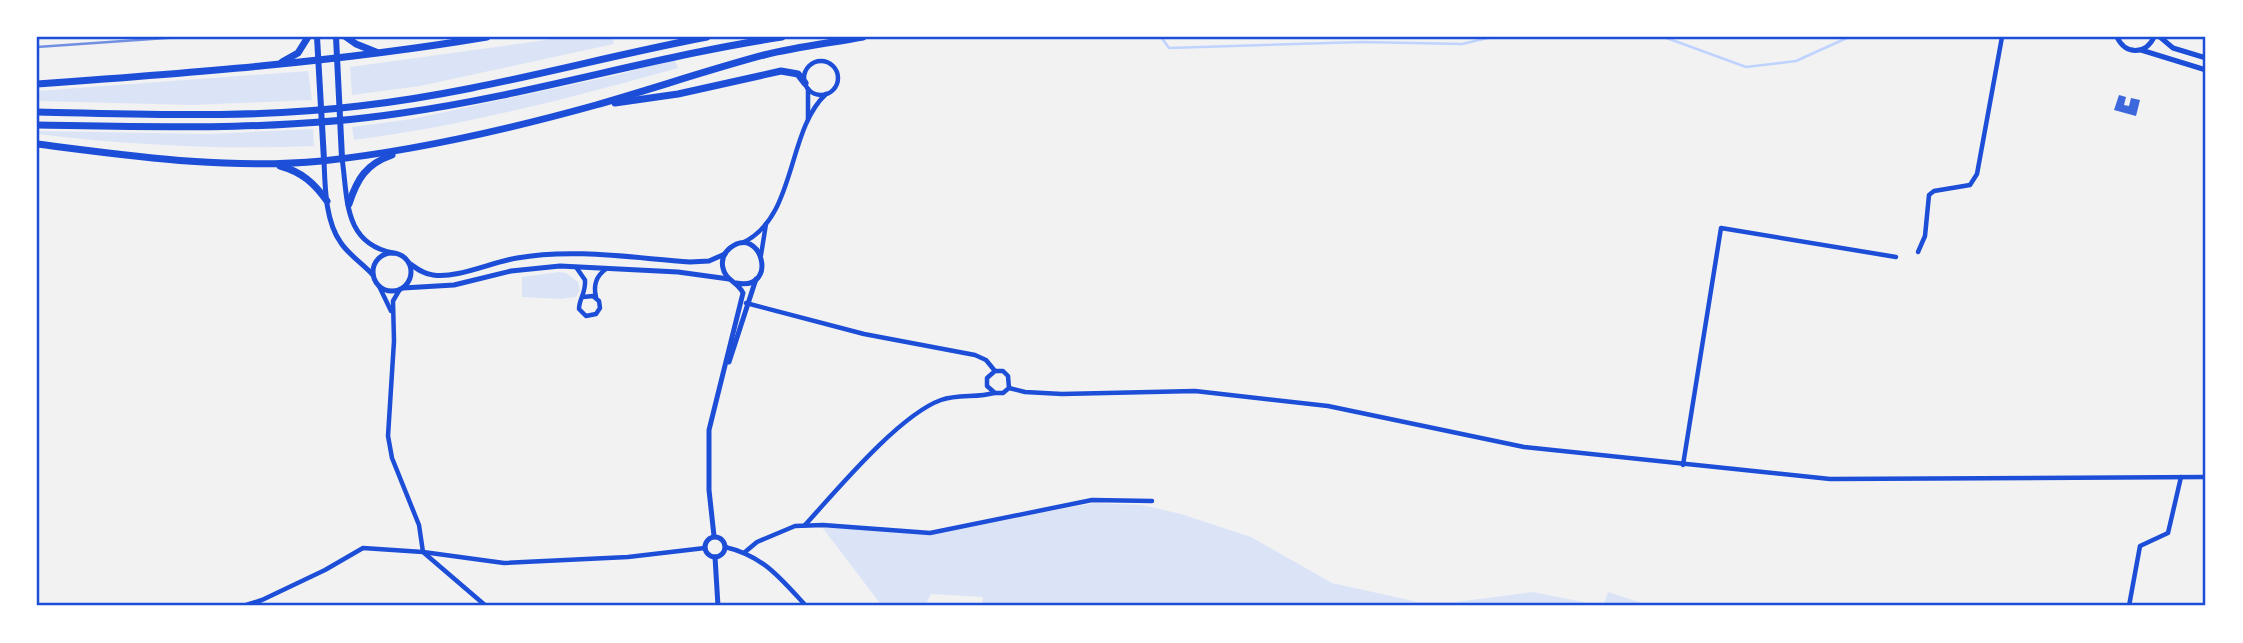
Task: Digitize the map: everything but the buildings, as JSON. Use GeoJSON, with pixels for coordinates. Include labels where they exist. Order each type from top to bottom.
{"type":"FeatureCollection","features":[{"type":"Feature","properties":{"kind":"highway"},"geometry":{"type":"LineString","coordinates":[[273,65],[298,53],[308,37]]}},
{"type":"Feature","properties":{"kind":"highway"},"geometry":{"type":"LineString","coordinates":[[346,37],[380,53]]}},
{"type":"Feature","properties":{"kind":"highway"},"geometry":{"type":"LineString","coordinates":[[37,83],[232,70],[337,59],[487,37]]}},
{"type":"Feature","properties":{"kind":"highway"},"geometry":{"type":"LineString","coordinates":[[37,112],[240,115],[361,106],[455,91],[707,37]]}},
{"type":"Feature","properties":{"kind":"highway"},"geometry":{"type":"LineString","coordinates":[[37,125],[238,128],[363,119],[451,105],[704,50],[782,37]]}},
{"type":"Feature","properties":{"kind":"highway"},"geometry":{"type":"LineString","coordinates":[[37,144],[153,159],[233,164],[272,164],[342,158],[425,146],[493,132],[597,105],[764,55],[863,37]]}},
{"type":"Feature","properties":{"kind":"highway"},"geometry":{"type":"LineString","coordinates":[[597,105],[658,98],[781,71],[798,74],[807,86]]}},
{"type":"Feature","properties":{"kind":"highway"},"geometry":{"type":"LineString","coordinates":[[349,204],[357,181],[370,165],[412,148]]}},
{"type":"Feature","properties":{"kind":"highway"},"geometry":{"type":"LineString","coordinates":[[272,164],[301,173],[327,201]]}},
{"type":"Feature","properties":{"kind":"main road"},"geometry":{"type":"LineString","coordinates":[[317,37],[327,201],[335,233],[373,275],[379,286],[391,291],[454,285],[524,269],[574,266],[694,274],[745,284],[756,279]]}},
{"type":"Feature","properties":{"kind":"main road"},"geometry":{"type":"LineString","coordinates":[[336,37],[342,158],[349,204],[354,228],[364,241],[379,250],[404,257],[429,275],[442,276],[536,255],[572,254],[690,262],[709,261],[725,254]]}},
{"type":"Feature","properties":{"kind":"main road"},"geometry":{"type":"LineString","coordinates":[[2117,37],[2129,50],[2141,50],[2206,70]]}},
{"type":"Feature","properties":{"kind":"main road"},"geometry":{"type":"LineString","coordinates":[[2141,50],[2147,47],[2154,37]]}},
{"type":"Feature","properties":{"kind":"main road"},"geometry":{"type":"LineString","coordinates":[[2160,37],[2173,48],[2206,58]]}},
{"type":"Feature","properties":{"kind":"main road"},"geometry":{"type":"LineString","coordinates":[[714,536],[709,490],[709,430],[746,302],[762,268],[761,255],[751,245],[741,244],[731,246],[725,254],[722,267],[742,289],[746,302]]}},
{"type":"Feature","properties":{"kind":"main road"},"geometry":{"type":"LineString","coordinates":[[373,275],[378,260],[393,253]]}},
{"type":"Feature","properties":{"kind":"main road"},"geometry":{"type":"LineString","coordinates":[[401,288],[410,278],[409,263]]}},
{"type":"Feature","properties":{"kind":"main road"},"geometry":{"type":"LineString","coordinates":[[714,536],[723,540],[726,547],[724,553],[715,557],[709,556],[705,548],[706,540],[714,536]]}},
{"type":"Feature","properties":{"kind":"main road"},"geometry":{"type":"LineString","coordinates":[[715,557],[718,606]]}},
{"type":"Feature","properties":{"kind":"street"},"geometry":{"type":"LineString","coordinates":[[1918,252],[1925,236],[1929,195],[1934,191],[1970,185],[1977,174],[2003,37]]}},
{"type":"Feature","properties":{"kind":"street"},"geometry":{"type":"LineString","coordinates":[[741,244],[766,223],[774,211],[807,123],[838,80],[836,69],[828,62],[817,61],[808,67],[804,78],[807,86],[807,123]]}},
{"type":"Feature","properties":{"kind":"street"},"geometry":{"type":"LineString","coordinates":[[807,86],[818,94],[826,94]]}},
{"type":"Feature","properties":{"kind":"street"},"geometry":{"type":"LineString","coordinates":[[761,255],[766,223]]}},
{"type":"Feature","properties":{"kind":"street"},"geometry":{"type":"LineString","coordinates":[[1683,465],[1721,228],[1896,257]]}},
{"type":"Feature","properties":{"kind":"street"},"geometry":{"type":"LineString","coordinates":[[574,266],[586,280],[579,309],[589,317],[598,312],[600,304],[594,289],[600,274],[607,268]]}},
{"type":"Feature","properties":{"kind":"street"},"geometry":{"type":"LineString","coordinates":[[379,286],[387,299],[393,319]]}},
{"type":"Feature","properties":{"kind":"street"},"geometry":{"type":"LineString","coordinates":[[401,288],[393,301],[389,447],[419,524],[423,552],[486,606]]}},
{"type":"Feature","properties":{"kind":"street"},"geometry":{"type":"LineString","coordinates":[[583,297],[590,295],[596,298]]}},
{"type":"Feature","properties":{"kind":"street"},"geometry":{"type":"LineString","coordinates":[[746,302],[864,334],[975,355],[986,360],[995,371],[1006,373],[1010,380],[1009,388],[1003,393],[941,400],[915,415],[851,474],[804,526]]}},
{"type":"Feature","properties":{"kind":"street"},"geometry":{"type":"LineString","coordinates":[[995,371],[989,375],[987,382],[989,389],[995,393]]}},
{"type":"Feature","properties":{"kind":"street"},"geometry":{"type":"LineString","coordinates":[[1009,388],[1052,394],[1195,391],[1314,404],[1524,447],[1830,479],[2206,477]]}},
{"type":"Feature","properties":{"kind":"street"},"geometry":{"type":"LineString","coordinates":[[2129,606],[2140,546],[2168,533],[2181,477]]}},
{"type":"Feature","properties":{"kind":"street"},"geometry":{"type":"LineString","coordinates":[[745,552],[757,542],[795,526],[823,525],[930,533],[1092,500],[1152,501]]}},
{"type":"Feature","properties":{"kind":"street"},"geometry":{"type":"LineString","coordinates":[[726,547],[745,552],[769,567],[806,606]]}},
{"type":"Feature","properties":{"kind":"street"},"geometry":{"type":"LineString","coordinates":[[243,606],[262,600],[325,570],[363,548],[423,552],[503,563],[628,557],[705,548]]}},
{"type":"Feature","properties":{"kind":"shaded area"},"geometry":{"type":"Polygon","coordinates":[[[567,37],[613,37],[614,44],[420,86],[352,95],[350,67],[567,37]]]}},
{"type":"Feature","properties":{"kind":"shaded area"},"geometry":{"type":"Polygon","coordinates":[[[674,59],[678,68],[557,100],[436,127],[354,140],[352,127],[412,119],[617,75],[674,59]]]}},
{"type":"Feature","properties":{"kind":"shaded area"},"geometry":{"type":"Polygon","coordinates":[[[308,71],[312,100],[193,105],[37,101],[37,91],[308,71]]]}},
{"type":"Feature","properties":{"kind":"shaded area"},"geometry":{"type":"Polygon","coordinates":[[[313,129],[314,146],[279,147],[175,146],[37,134],[37,131],[207,134],[313,129]]]}},
{"type":"Feature","properties":{"kind":"shaded area"},"geometry":{"type":"Polygon","coordinates":[[[566,273],[578,282],[580,290],[576,297],[522,297],[522,277],[566,273]]]}},
{"type":"Feature","properties":{"kind":"shaded area"},"geometry":{"type":"Polygon","coordinates":[[[1094,503],[1142,505],[1181,514],[1251,537],[1332,583],[1418,602],[1455,602],[1533,592],[1603,606],[982,606],[983,597],[931,594],[925,606],[882,606],[822,527],[844,525],[940,531],[1094,503]]]}},
{"type":"Feature","properties":{"kind":"shaded area"},"geometry":{"type":"Polygon","coordinates":[[[1608,592],[1651,606],[1603,606],[1608,592]]]}},
{"type":"Feature","properties":{"kind":"waterway"},"geometry":{"type":"LineString","coordinates":[[1161,37],[1169,48],[1362,42],[1462,44],[1492,37]]}},
{"type":"Feature","properties":{"kind":"waterway"},"geometry":{"type":"LineString","coordinates":[[1664,37],[1746,67],[1796,61],[1849,37]]}},
{"type":"Feature","properties":{"kind":"railway"},"geometry":{"type":"LineString","coordinates":[[37,47],[181,37]]}}]}
